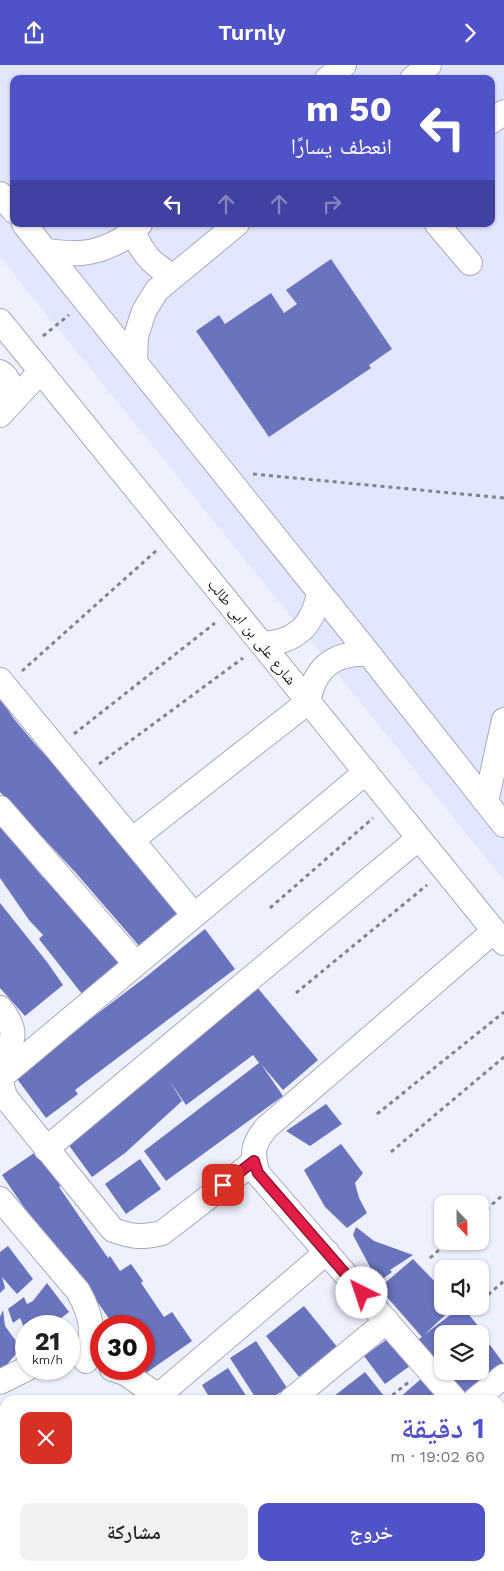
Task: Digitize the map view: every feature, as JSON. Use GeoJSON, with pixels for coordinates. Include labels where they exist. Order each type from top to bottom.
{"type":"FeatureCollection","features":[{"type":"Feature","properties":{"kind":"street"},"geometry":{"type":"LineString","coordinates":[[332,75],[344,65]]}},
{"type":"Feature","properties":{"kind":"street"},"geometry":{"type":"LineString","coordinates":[[417,75],[429,65]]}},
{"type":"Feature","properties":{"kind":"street"},"geometry":{"type":"LineString","coordinates":[[0,194],[10,206]]}},
{"type":"Feature","properties":{"kind":"street"},"geometry":{"type":"LineString","coordinates":[[27,227],[504,825]]}},
{"type":"Feature","properties":{"kind":"street"},"geometry":{"type":"LineString","coordinates":[[47,251],[70,255],[94,252],[120,241],[136,227]]}},
{"type":"Feature","properties":{"kind":"street"},"geometry":{"type":"LineString","coordinates":[[137,227],[139,245],[149,259],[156,266],[174,276]]}},
{"type":"Feature","properties":{"kind":"street"},"geometry":{"type":"LineString","coordinates":[[135,362],[136,336],[144,311],[157,290],[233,227]]}},
{"type":"Feature","properties":{"kind":"street"},"geometry":{"type":"LineString","coordinates":[[440,227],[470,263]]}},
{"type":"Feature","properties":{"kind":"street","name":"شارع على بن ابى طالب"},"geometry":{"type":"LineString","coordinates":[[3,330],[41,371],[499,937]]}},
{"type":"Feature","properties":{"kind":"street"},"geometry":{"type":"LineString","coordinates":[[6,409],[41,371]]}},
{"type":"Feature","properties":{"kind":"street"},"geometry":{"type":"LineString","coordinates":[[0,372],[4,374],[12,387],[6,409]]}},
{"type":"Feature","properties":{"kind":"street"},"geometry":{"type":"LineString","coordinates":[[262,644],[276,643],[290,638],[302,630],[314,613],[319,593]]}},
{"type":"Feature","properties":{"kind":"street"},"geometry":{"type":"LineString","coordinates":[[132,839],[308,701],[311,687],[318,674],[328,664],[340,657],[354,653],[369,654]]}},
{"type":"Feature","properties":{"kind":"street"},"geometry":{"type":"LineString","coordinates":[[2,683],[194,915]]}},
{"type":"Feature","properties":{"kind":"street"},"geometry":{"type":"LineString","coordinates":[[486,803],[504,720]]}},
{"type":"Feature","properties":{"kind":"street"},"geometry":{"type":"LineString","coordinates":[[1,1077],[366,772]]}},
{"type":"Feature","properties":{"kind":"street"},"geometry":{"type":"LineString","coordinates":[[0,808],[136,964]]}},
{"type":"Feature","properties":{"kind":"street"},"geometry":{"type":"LineString","coordinates":[[46,1149],[419,838]]}},
{"type":"Feature","properties":{"kind":"street"},"geometry":{"type":"LineString","coordinates":[[451,1395],[258,1173],[254,1161],[254,1149],[259,1137],[268,1127],[499,937]]}},
{"type":"Feature","properties":{"kind":"street"},"geometry":{"type":"LineString","coordinates":[[0,1008],[12,1026],[13,1035],[1,1077],[6,1098],[113,1230],[129,1236],[146,1237],[162,1233],[254,1161]]}},
{"type":"Feature","properties":{"kind":"street"},"geometry":{"type":"LineString","coordinates":[[0,1199],[78,1291],[87,1307],[92,1325],[91,1343],[85,1363]]}},
{"type":"Feature","properties":{"kind":"street"},"geometry":{"type":"LineString","coordinates":[[163,1395],[326,1252]]}},
{"type":"Feature","properties":{"kind":"street"},"geometry":{"type":"LineString","coordinates":[[297,1395],[386,1321]]}},
{"type":"Feature","properties":{"kind":"street"},"geometry":{"type":"LineString","coordinates":[[0,1382],[15,1374]]}},
{"type":"Feature","properties":{"kind":"street"},"geometry":{"type":"LineString","coordinates":[[481,1395],[504,1376]]}},
{"type":"Feature","properties":{"kind":"street"},"geometry":{"type":"LineString","coordinates":[[135,1380],[156,1395]]}},
{"type":"Feature","properties":{"kind":"path"},"geometry":{"type":"LineString","coordinates":[[24,351],[86,301]]}},
{"type":"Feature","properties":{"kind":"path"},"geometry":{"type":"LineString","coordinates":[[221,471],[504,498]]}},
{"type":"Feature","properties":{"kind":"path"},"geometry":{"type":"LineString","coordinates":[[2,683],[174,535]]}},
{"type":"Feature","properties":{"kind":"path"},"geometry":{"type":"LineString","coordinates":[[56,748],[234,609]]}},
{"type":"Feature","properties":{"kind":"path"},"geometry":{"type":"LineString","coordinates":[[81,778],[262,644]]}},
{"type":"Feature","properties":{"kind":"path"},"geometry":{"type":"LineString","coordinates":[[270,908],[390,803]]}},
{"type":"Feature","properties":{"kind":"path"},"geometry":{"type":"LineString","coordinates":[[296,993],[445,870]]}},
{"type":"Feature","properties":{"kind":"path"},"geometry":{"type":"LineString","coordinates":[[377,1114],[504,1012]]}},
{"type":"Feature","properties":{"kind":"path"},"geometry":{"type":"LineString","coordinates":[[391,1152],[504,1057]]}},
{"type":"Feature","properties":{"kind":"path"},"geometry":{"type":"LineString","coordinates":[[489,1208],[504,1195]]}},
{"type":"Feature","properties":{"kind":"path"},"geometry":{"type":"LineString","coordinates":[[430,1258],[439,1250]]}},
{"type":"Feature","properties":{"kind":"path"},"geometry":{"type":"LineString","coordinates":[[489,1294],[504,1281]]}},
{"type":"Feature","properties":{"kind":"path"},"geometry":{"type":"LineString","coordinates":[[392,1395],[427,1368]]}},
{"type":"Feature","properties":{"kind":"shaded area"},"geometry":{"type":"Polygon","coordinates":[[[0,65],[504,65],[504,880],[0,257],[0,65]]]}},
{"type":"Feature","properties":{"kind":"building"},"geometry":{"type":"Polygon","coordinates":[[[331,259],[392,349],[369,365],[371,368],[269,437],[196,331],[219,315],[225,324],[271,293],[284,313],[297,304],[286,290],[331,259]]]}},
{"type":"Feature","properties":{"kind":"building"},"geometry":{"type":"Polygon","coordinates":[[[0,698],[14,719],[35,744],[182,914],[141,948],[76,873],[0,792],[0,698]]]}},
{"type":"Feature","properties":{"kind":"building"},"geometry":{"type":"Polygon","coordinates":[[[0,826],[59,894],[64,891],[123,968],[86,999],[39,939],[43,935],[29,920],[0,878],[0,826]]]}},
{"type":"Feature","properties":{"kind":"building"},"geometry":{"type":"Polygon","coordinates":[[[0,903],[63,985],[25,1016],[0,988],[0,903]]]}},
{"type":"Feature","properties":{"kind":"building"},"geometry":{"type":"Polygon","coordinates":[[[205,929],[235,969],[75,1090],[78,1094],[46,1118],[15,1076],[147,976],[205,929]]]}},
{"type":"Feature","properties":{"kind":"building"},"geometry":{"type":"Polygon","coordinates":[[[256,986],[318,1060],[283,1090],[261,1064],[283,1096],[166,1181],[144,1151],[259,1063],[253,1055],[186,1105],[169,1080],[182,1101],[125,1153],[92,1177],[68,1144],[256,986]]]}},
{"type":"Feature","properties":{"kind":"building"},"geometry":{"type":"Polygon","coordinates":[[[326,1104],[342,1124],[310,1146],[286,1131],[326,1104]]]}},
{"type":"Feature","properties":{"kind":"building"},"geometry":{"type":"Polygon","coordinates":[[[341,1144],[363,1173],[355,1183],[359,1198],[367,1213],[347,1228],[325,1207],[304,1170],[341,1144]]]}},
{"type":"Feature","properties":{"kind":"building"},"geometry":{"type":"Polygon","coordinates":[[[37,1151],[61,1186],[59,1187],[108,1258],[110,1256],[120,1271],[131,1264],[143,1281],[141,1283],[164,1317],[172,1312],[192,1341],[155,1367],[155,1315],[106,1315],[83,1281],[77,1285],[2,1175],[37,1151]]]}},
{"type":"Feature","properties":{"kind":"building"},"geometry":{"type":"Polygon","coordinates":[[[140,1159],[161,1189],[126,1214],[105,1184],[140,1159]]]}},
{"type":"Feature","properties":{"kind":"building"},"geometry":{"type":"Polygon","coordinates":[[[356,1227],[374,1241],[413,1255],[390,1270],[392,1272],[378,1282],[353,1235],[356,1227]]]}},
{"type":"Feature","properties":{"kind":"building"},"geometry":{"type":"Polygon","coordinates":[[[8,1246],[33,1279],[17,1294],[2,1277],[5,1288],[0,1293],[0,1252],[8,1246]]]}},
{"type":"Feature","properties":{"kind":"building"},"geometry":{"type":"Polygon","coordinates":[[[413,1259],[434,1281],[434,1315],[445,1315],[424,1335],[434,1327],[434,1360],[418,1340],[422,1337],[379,1288],[413,1259]]]}},
{"type":"Feature","properties":{"kind":"building"},"geometry":{"type":"Polygon","coordinates":[[[47,1283],[69,1312],[65,1315],[15,1315],[15,1322],[13,1323],[8,1309],[24,1297],[27,1304],[33,1301],[47,1283]]]}},
{"type":"Feature","properties":{"kind":"building"},"geometry":{"type":"Polygon","coordinates":[[[304,1306],[338,1348],[300,1378],[266,1336],[304,1306]]]}},
{"type":"Feature","properties":{"kind":"building"},"geometry":{"type":"Polygon","coordinates":[[[3,1310],[5,1326],[15,1340],[15,1355],[4,1368],[0,1369],[0,1317],[3,1310]]]}},
{"type":"Feature","properties":{"kind":"building"},"geometry":{"type":"Polygon","coordinates":[[[450,1315],[469,1315],[477,1325],[437,1325],[450,1315]]]}},
{"type":"Feature","properties":{"kind":"building"},"geometry":{"type":"Polygon","coordinates":[[[393,1335],[414,1363],[385,1384],[364,1356],[393,1335]]]}},
{"type":"Feature","properties":{"kind":"building"},"geometry":{"type":"Polygon","coordinates":[[[256,1341],[287,1388],[276,1395],[254,1395],[230,1358],[256,1341]]]}},
{"type":"Feature","properties":{"kind":"building"},"geometry":{"type":"Polygon","coordinates":[[[490,1345],[504,1364],[504,1371],[471,1395],[463,1395],[453,1380],[489,1380],[490,1345]]]}},
{"type":"Feature","properties":{"kind":"building"},"geometry":{"type":"Polygon","coordinates":[[[228,1368],[246,1395],[208,1395],[202,1385],[228,1368]]]}},
{"type":"Feature","properties":{"kind":"building"},"geometry":{"type":"Polygon","coordinates":[[[365,1372],[383,1395],[335,1395],[365,1372]]]}},
{"type":"Feature","properties":{"kind":"building"},"geometry":{"type":"Polygon","coordinates":[[[422,1378],[437,1395],[403,1395],[422,1378]]]}},
{"type":"Feature","properties":{"kind":"route"},"geometry":{"type":"LineString","coordinates":[[223,1185],[254,1161],[258,1173],[362,1293]]}}]}
